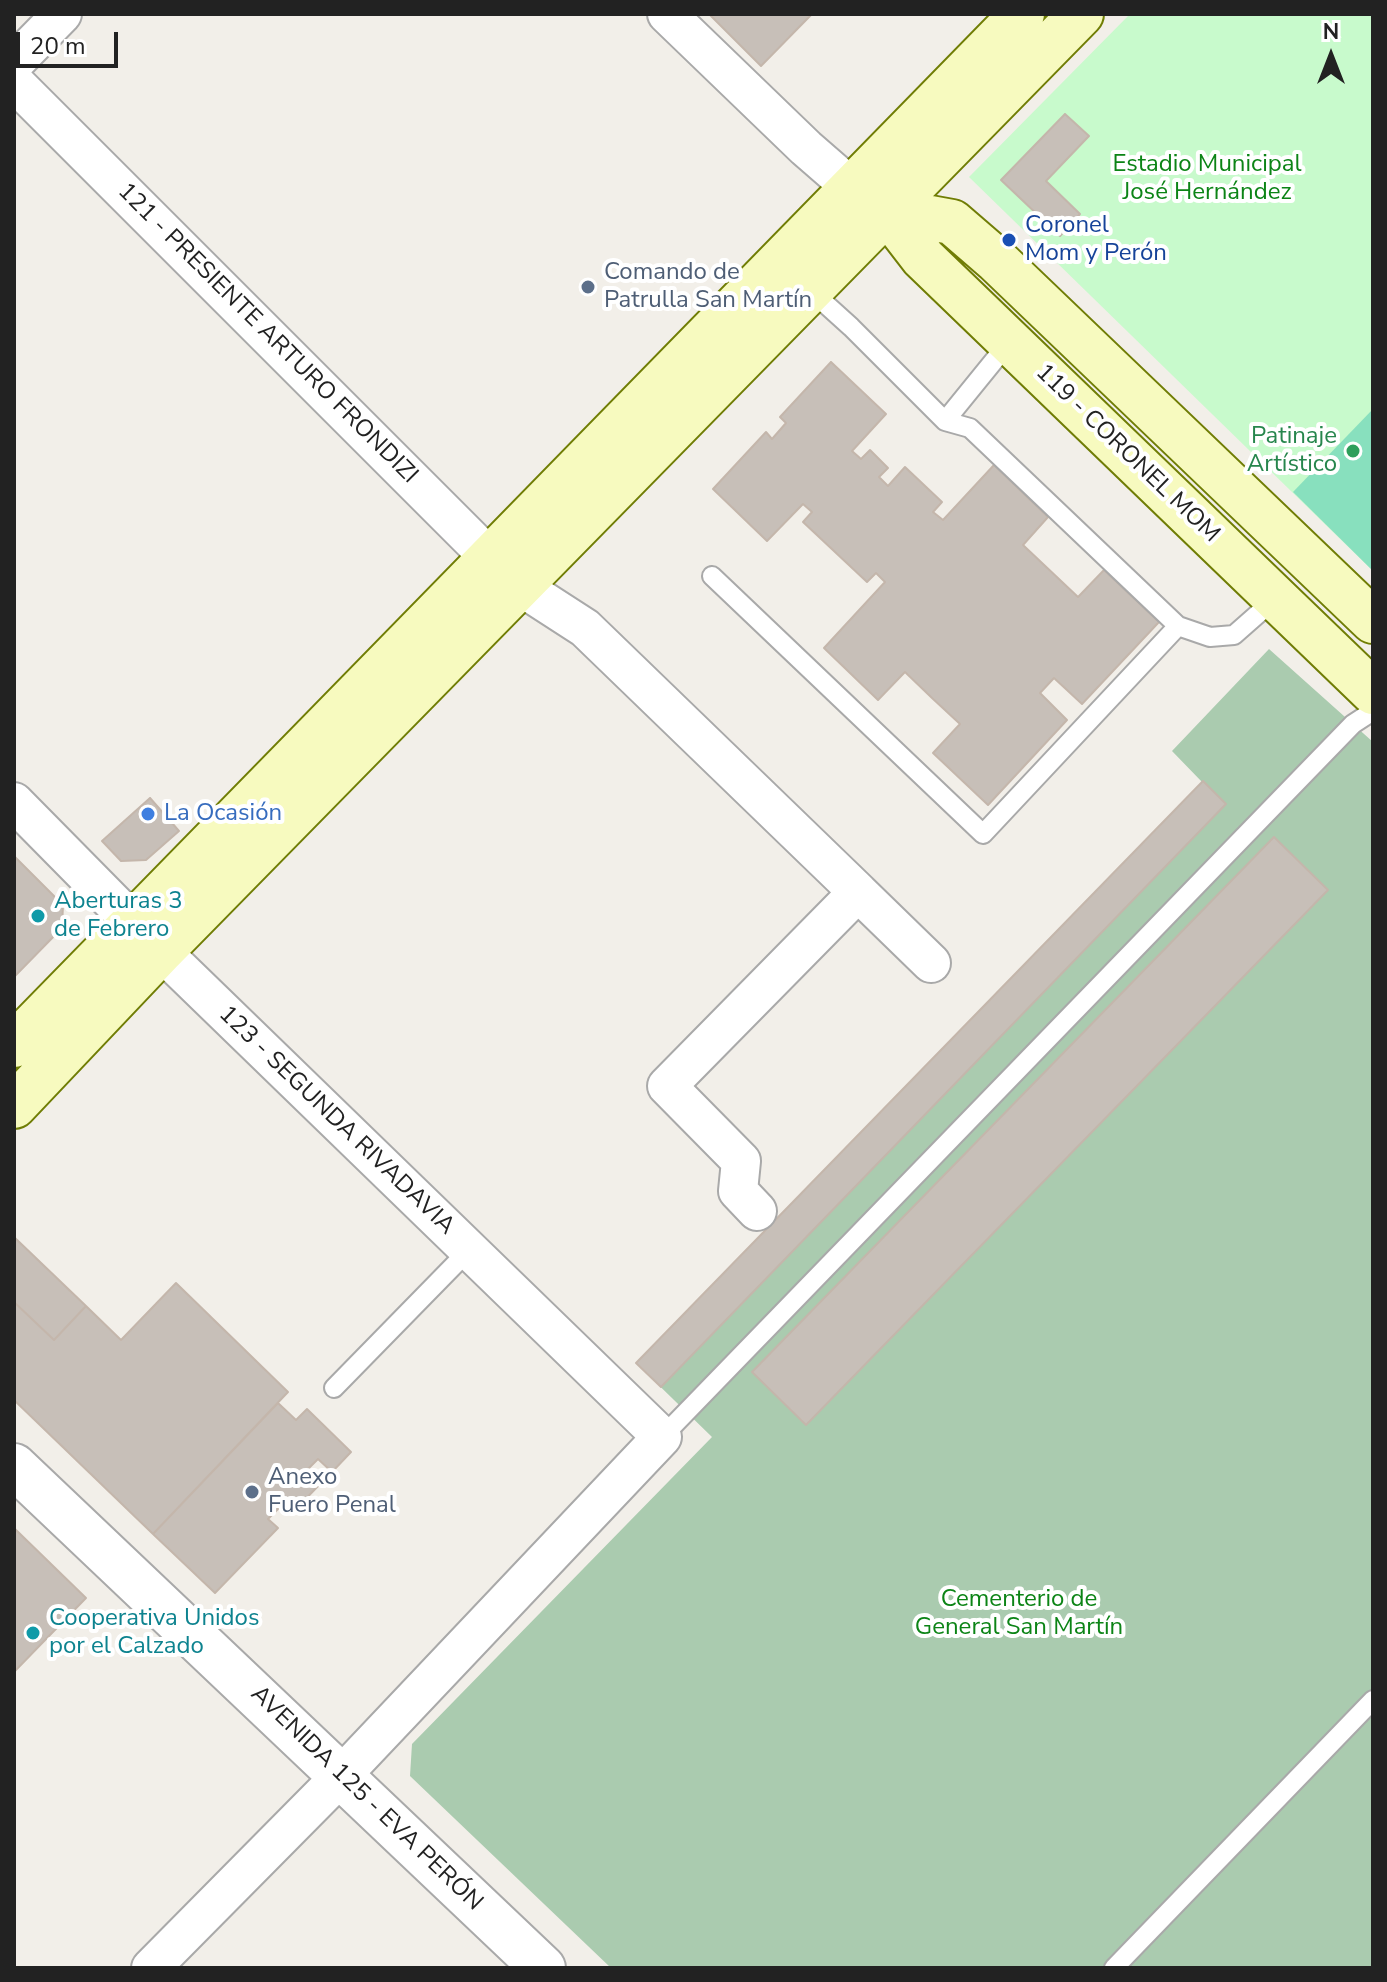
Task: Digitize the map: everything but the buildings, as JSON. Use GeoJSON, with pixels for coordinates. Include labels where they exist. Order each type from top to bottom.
{"type":"FeatureCollection","features":[{"type":"Feature","properties":{"kind":"main road"},"geometry":{"type":"LineString","coordinates":[[505,572],[810,290],[869,199],[1022,14]]}},
{"type":"Feature","properties":{"kind":"main road"},"geometry":{"type":"LineString","coordinates":[[14,1045],[146,936],[869,199],[1081,14]]}},
{"type":"Feature","properties":{"kind":"main road","name":"119 - CORONEL MOM"},"geometry":{"type":"LineString","coordinates":[[869,199],[923,258],[1373,692]]}},
{"type":"Feature","properties":{"kind":"main road","name":"119 - CORONEL MOM"},"geometry":{"type":"LineString","coordinates":[[869,199],[952,222],[1373,621]]}},
{"type":"Feature","properties":{"kind":"main road"},"geometry":{"type":"LineString","coordinates":[[14,1106],[146,936]]}},
{"type":"Feature","properties":{"kind":"street"},"geometry":{"type":"LineString","coordinates":[[14,63],[62,14]]}},
{"type":"Feature","properties":{"kind":"street","name":"119 - CORONEL MOM"},"geometry":{"type":"LineString","coordinates":[[667,14],[806,148],[869,199]]}},
{"type":"Feature","properties":{"kind":"street","name":"121 - PRESIENTE ARTURO FRONDIZI"},"geometry":{"type":"LineString","coordinates":[[14,82],[505,572],[585,628],[931,963]]}},
{"type":"Feature","properties":{"kind":"street","name":"123 - SEGUNDA RIVADAVIA"},"geometry":{"type":"LineString","coordinates":[[14,802],[146,936],[662,1437]]}},
{"type":"Feature","properties":{"kind":"street"},"geometry":{"type":"LineString","coordinates":[[757,1211],[738,1191],[741,1161],[667,1086],[858,892]]}},
{"type":"Feature","properties":{"kind":"street"},"geometry":{"type":"LineString","coordinates":[[151,1968],[340,1777],[662,1437]]}},
{"type":"Feature","properties":{"kind":"street","name":"AVENIDA 125 - EVA PERÓN"},"geometry":{"type":"LineString","coordinates":[[14,1466],[543,1968]]}},
{"type":"Feature","properties":{"kind":"lane"},"geometry":{"type":"LineString","coordinates":[[810,290],[945,421],[970,428],[1178,626],[1210,637],[1234,635],[1276,598]]}},
{"type":"Feature","properties":{"kind":"lane"},"geometry":{"type":"LineString","coordinates":[[945,421],[1010,341]]}},
{"type":"Feature","properties":{"kind":"lane"},"geometry":{"type":"LineString","coordinates":[[712,576],[983,834],[1178,626]]}},
{"type":"Feature","properties":{"kind":"lane"},"geometry":{"type":"LineString","coordinates":[[662,1437],[1353,724],[1373,711]]}},
{"type":"Feature","properties":{"kind":"lane"},"geometry":{"type":"LineString","coordinates":[[334,1388],[469,1250]]}},
{"type":"Feature","properties":{"kind":"lane"},"geometry":{"type":"LineString","coordinates":[[1114,1968],[1373,1700]]}},
{"type":"Feature","properties":{"kind":"green space","name":"Estadio Municipal José Hernández"},"geometry":{"type":"Polygon","coordinates":[[[1130,14],[1373,14],[1373,571],[969,177],[1130,14]]]}},
{"type":"Feature","properties":{"kind":"green space","name":"Patinaje Artístico"},"geometry":{"type":"Polygon","coordinates":[[[1373,409],[1373,571],[1293,492],[1373,409]]]}},
{"type":"Feature","properties":{"kind":"green space","name":"Cementerio de General San Martín"},"geometry":{"type":"Polygon","coordinates":[[[1269,649],[1373,742],[1373,1968],[611,1968],[410,1776],[412,1744],[712,1437],[636,1363],[1202,782],[1172,751],[1269,649]]]}},
{"type":"Feature","properties":{"kind":"place","name":"Coronel Mom y Perón"},"geometry":{"type":"Point","coordinates":[1009,240]}},
{"type":"Feature","properties":{"kind":"place","name":"Comando de Patrulla San Martín"},"geometry":{"type":"Point","coordinates":[588,287]}},
{"type":"Feature","properties":{"kind":"place","name":"Patinaje Artístico"},"geometry":{"type":"Point","coordinates":[1353,451]}},
{"type":"Feature","properties":{"kind":"place","name":"La Ocasión"},"geometry":{"type":"Point","coordinates":[148,814]}},
{"type":"Feature","properties":{"kind":"place","name":"Aberturas 3 de Febrero"},"geometry":{"type":"Point","coordinates":[38,916]}},
{"type":"Feature","properties":{"kind":"place","name":"Anexo Fuero Penal"},"geometry":{"type":"Point","coordinates":[252,1492]}},
{"type":"Feature","properties":{"kind":"place","name":"Cooperativa Unidos por el Calzado"},"geometry":{"type":"Point","coordinates":[33,1633]}}]}
